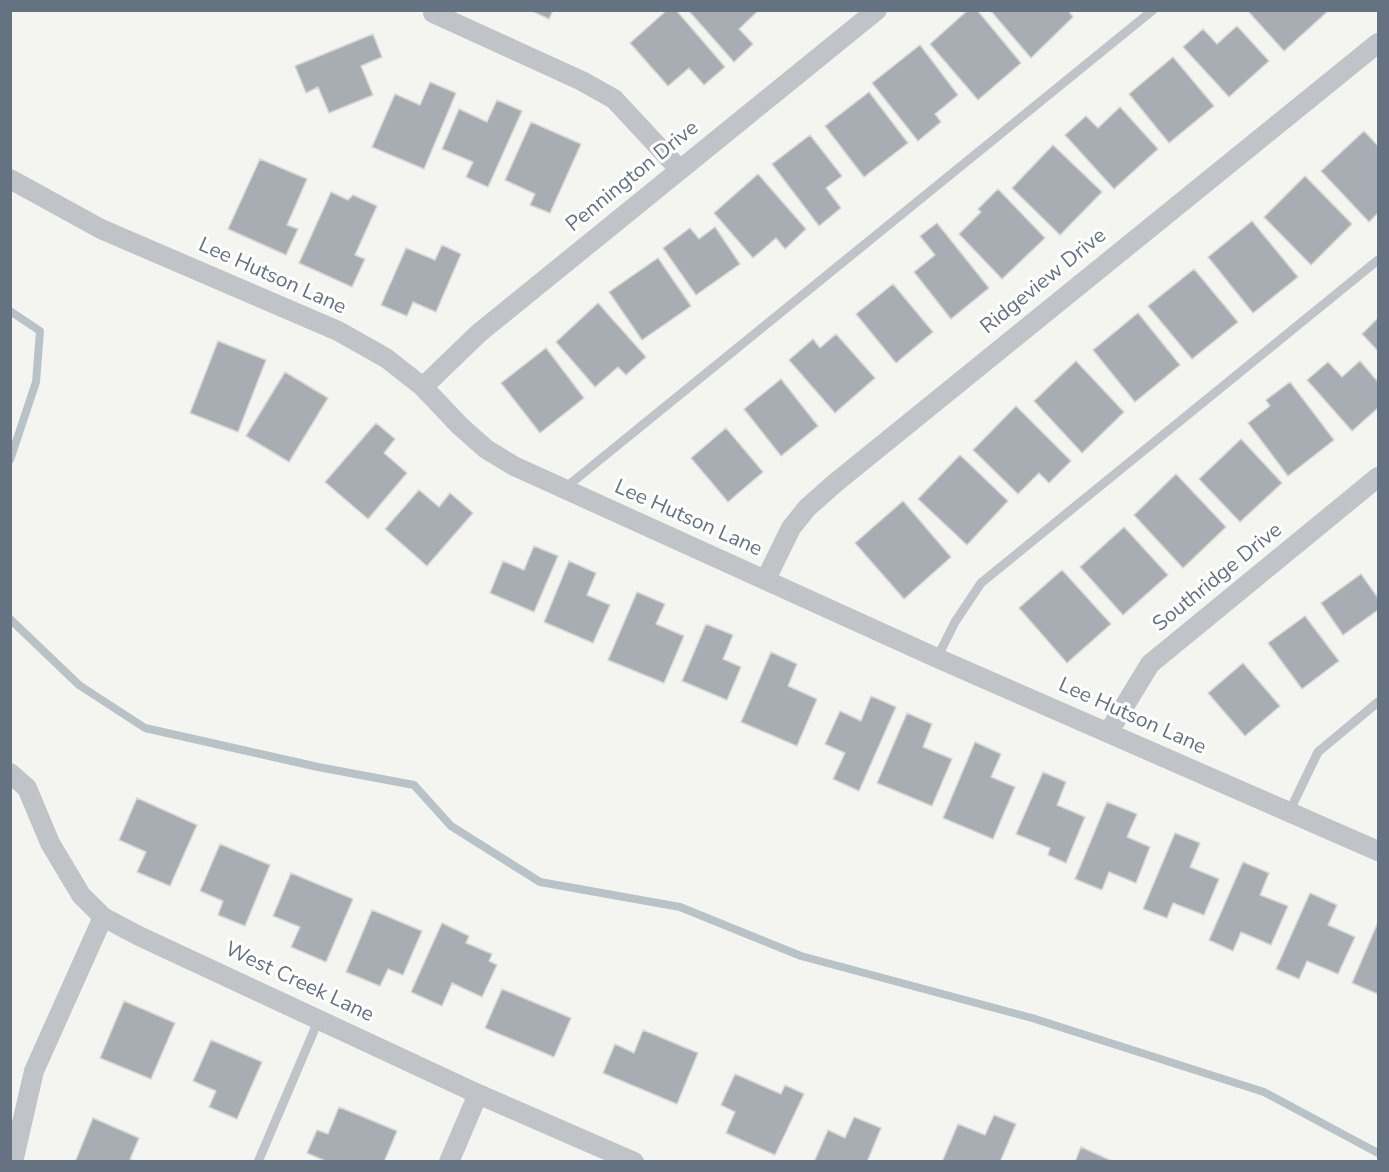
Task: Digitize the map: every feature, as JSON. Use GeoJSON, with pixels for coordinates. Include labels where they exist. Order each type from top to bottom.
{"type":"FeatureCollection","features":[{"type":"Feature","properties":{"kind":"street"},"geometry":{"type":"LineString","coordinates":[[434,10],[433,13],[582,81],[614,99],[680,170]]}},
{"type":"Feature","properties":{"kind":"street","name":"Pennington Drive"},"geometry":{"type":"LineString","coordinates":[[423,387],[488,325],[877,10]]}},
{"type":"Feature","properties":{"kind":"street","name":"Ridgeview Drive"},"geometry":{"type":"LineString","coordinates":[[766,579],[791,528],[807,508],[834,484],[1378,43]]}},
{"type":"Feature","properties":{"kind":"street","name":"Lee Hutson Lane"},"geometry":{"type":"LineString","coordinates":[[10,179],[101,229],[338,331],[386,358],[423,387],[486,449],[514,466],[937,658],[1378,851]]}},
{"type":"Feature","properties":{"kind":"street","name":"Southridge Drive"},"geometry":{"type":"LineString","coordinates":[[1108,733],[1150,664],[1378,477]]}},
{"type":"Feature","properties":{"kind":"street","name":"West Creek Lane"},"geometry":{"type":"LineString","coordinates":[[10,773],[27,788],[50,843],[81,895],[103,916],[139,936],[478,1094],[633,1161]]}},
{"type":"Feature","properties":{"kind":"street"},"geometry":{"type":"LineString","coordinates":[[13,1161],[34,1071],[103,916]]}},
{"type":"Feature","properties":{"kind":"street"},"geometry":{"type":"LineString","coordinates":[[449,1161],[478,1094]]}},
{"type":"Feature","properties":{"kind":"lane"},"geometry":{"type":"LineString","coordinates":[[564,490],[1154,10]]}},
{"type":"Feature","properties":{"kind":"lane"},"geometry":{"type":"LineString","coordinates":[[937,658],[955,622],[981,583],[1378,260]]}},
{"type":"Feature","properties":{"kind":"lane"},"geometry":{"type":"LineString","coordinates":[[1289,812],[1318,752],[1378,702]]}},
{"type":"Feature","properties":{"kind":"lane"},"geometry":{"type":"LineString","coordinates":[[258,1161],[319,1019]]}},
{"type":"Feature","properties":{"kind":"building"},"geometry":{"type":"Polygon","coordinates":[[[530,10],[553,10],[549,19],[530,10]]]}},
{"type":"Feature","properties":{"kind":"building"},"geometry":{"type":"Polygon","coordinates":[[[667,10],[676,10],[725,67],[704,85],[689,68],[668,86],[630,43],[667,10]]]}},
{"type":"Feature","properties":{"kind":"building"},"geometry":{"type":"Polygon","coordinates":[[[688,10],[759,10],[739,29],[753,44],[734,62],[688,10]]]}},
{"type":"Feature","properties":{"kind":"building"},"geometry":{"type":"Polygon","coordinates":[[[968,10],[977,10],[1021,63],[978,100],[930,44],[968,10]]]}},
{"type":"Feature","properties":{"kind":"building"},"geometry":{"type":"Polygon","coordinates":[[[990,10],[1068,10],[1073,17],[1031,58],[990,10]]]}},
{"type":"Feature","properties":{"kind":"building"},"geometry":{"type":"Polygon","coordinates":[[[1247,10],[1326,10],[1327,12],[1284,51],[1247,10]]]}},
{"type":"Feature","properties":{"kind":"building"},"geometry":{"type":"Polygon","coordinates":[[[1237,26],[1269,61],[1229,97],[1183,47],[1203,29],[1217,44],[1237,26]]]}},
{"type":"Feature","properties":{"kind":"building"},"geometry":{"type":"Polygon","coordinates":[[[373,34],[382,57],[361,66],[373,95],[329,113],[318,87],[306,93],[295,66],[373,34]]]}},
{"type":"Feature","properties":{"kind":"building"},"geometry":{"type":"Polygon","coordinates":[[[920,45],[958,95],[935,114],[941,122],[918,141],[872,83],[920,45]]]}},
{"type":"Feature","properties":{"kind":"building"},"geometry":{"type":"Polygon","coordinates":[[[1173,57],[1214,106],[1169,143],[1129,94],[1173,57]]]}},
{"type":"Feature","properties":{"kind":"building"},"geometry":{"type":"Polygon","coordinates":[[[430,82],[456,93],[424,169],[372,147],[395,94],[420,105],[430,82]]]}},
{"type":"Feature","properties":{"kind":"building"},"geometry":{"type":"Polygon","coordinates":[[[869,92],[908,143],[864,177],[825,126],[869,92]]]}},
{"type":"Feature","properties":{"kind":"building"},"geometry":{"type":"Polygon","coordinates":[[[497,100],[522,111],[488,187],[466,177],[473,162],[442,149],[459,109],[487,122],[497,100]]]}},
{"type":"Feature","properties":{"kind":"building"},"geometry":{"type":"Polygon","coordinates":[[[1120,107],[1158,149],[1114,189],[1065,135],[1086,116],[1098,128],[1120,107]]]}},
{"type":"Feature","properties":{"kind":"building"},"geometry":{"type":"Polygon","coordinates":[[[531,122],[581,144],[550,213],[530,205],[535,194],[505,180],[531,122]]]}},
{"type":"Feature","properties":{"kind":"building"},"geometry":{"type":"Polygon","coordinates":[[[1364,131],[1378,146],[1378,213],[1369,222],[1321,171],[1364,131]]]}},
{"type":"Feature","properties":{"kind":"building"},"geometry":{"type":"Polygon","coordinates":[[[810,135],[842,176],[826,188],[841,208],[819,226],[772,164],[810,135]]]}},
{"type":"Feature","properties":{"kind":"building"},"geometry":{"type":"Polygon","coordinates":[[[1053,145],[1102,192],[1060,235],[1012,188],[1053,145]]]}},
{"type":"Feature","properties":{"kind":"building"},"geometry":{"type":"Polygon","coordinates":[[[260,159],[307,179],[287,225],[298,229],[286,255],[228,229],[260,159]]]}},
{"type":"Feature","properties":{"kind":"building"},"geometry":{"type":"Polygon","coordinates":[[[758,174],[806,229],[785,249],[776,238],[753,258],[714,213],[758,174]]]}},
{"type":"Feature","properties":{"kind":"building"},"geometry":{"type":"Polygon","coordinates":[[[1305,176],[1352,224],[1311,265],[1264,217],[1305,176]]]}},
{"type":"Feature","properties":{"kind":"building"},"geometry":{"type":"Polygon","coordinates":[[[998,189],[1045,238],[1002,279],[959,234],[981,212],[978,209],[998,189]]]}},
{"type":"Feature","properties":{"kind":"building"},"geometry":{"type":"Polygon","coordinates":[[[331,192],[348,200],[353,195],[377,206],[355,255],[365,259],[352,287],[299,263],[331,192]]]}},
{"type":"Feature","properties":{"kind":"building"},"geometry":{"type":"Polygon","coordinates":[[[1252,221],[1298,277],[1253,313],[1208,257],[1252,221]]]}},
{"type":"Feature","properties":{"kind":"building"},"geometry":{"type":"Polygon","coordinates":[[[937,223],[989,288],[951,319],[914,272],[935,255],[920,236],[937,223]]]}},
{"type":"Feature","properties":{"kind":"building"},"geometry":{"type":"Polygon","coordinates":[[[715,227],[740,264],[696,295],[663,248],[690,228],[699,239],[715,227]]]}},
{"type":"Feature","properties":{"kind":"building"},"geometry":{"type":"Polygon","coordinates":[[[442,245],[461,254],[436,312],[413,302],[407,316],[381,305],[406,248],[435,260],[442,245]]]}},
{"type":"Feature","properties":{"kind":"building"},"geometry":{"type":"Polygon","coordinates":[[[658,258],[691,306],[642,340],[609,292],[658,258]]]}},
{"type":"Feature","properties":{"kind":"building"},"geometry":{"type":"Polygon","coordinates":[[[1194,269],[1238,322],[1192,359],[1148,306],[1194,269]]]}},
{"type":"Feature","properties":{"kind":"building"},"geometry":{"type":"Polygon","coordinates":[[[893,284],[933,332],[896,363],[856,314],[893,284]]]}},
{"type":"Feature","properties":{"kind":"building"},"geometry":{"type":"Polygon","coordinates":[[[598,303],[646,357],[626,375],[618,367],[595,387],[556,342],[598,303]]]}},
{"type":"Feature","properties":{"kind":"building"},"geometry":{"type":"Polygon","coordinates":[[[1138,313],[1180,365],[1135,402],[1093,350],[1138,313]]]}},
{"type":"Feature","properties":{"kind":"building"},"geometry":{"type":"Polygon","coordinates":[[[1378,318],[1378,351],[1362,334],[1378,318]]]}},
{"type":"Feature","properties":{"kind":"building"},"geometry":{"type":"Polygon","coordinates":[[[836,334],[875,378],[835,413],[789,360],[813,339],[820,348],[836,334]]]}},
{"type":"Feature","properties":{"kind":"building"},"geometry":{"type":"Polygon","coordinates":[[[218,341],[266,360],[238,432],[190,413],[218,341]]]}},
{"type":"Feature","properties":{"kind":"building"},"geometry":{"type":"Polygon","coordinates":[[[546,348],[584,398],[540,433],[501,383],[546,348]]]}},
{"type":"Feature","properties":{"kind":"building"},"geometry":{"type":"Polygon","coordinates":[[[1076,361],[1124,412],[1082,453],[1034,401],[1076,361]]]}},
{"type":"Feature","properties":{"kind":"building"},"geometry":{"type":"Polygon","coordinates":[[[1360,361],[1378,382],[1378,408],[1352,431],[1307,380],[1328,362],[1342,377],[1360,361]]]}},
{"type":"Feature","properties":{"kind":"building"},"geometry":{"type":"Polygon","coordinates":[[[285,372],[328,398],[289,462],[246,436],[285,372]]]}},
{"type":"Feature","properties":{"kind":"building"},"geometry":{"type":"Polygon","coordinates":[[[781,379],[818,426],[781,456],[744,409],[781,379]]]}},
{"type":"Feature","properties":{"kind":"building"},"geometry":{"type":"Polygon","coordinates":[[[1290,382],[1334,440],[1288,476],[1248,423],[1270,406],[1266,400],[1290,382]]]}},
{"type":"Feature","properties":{"kind":"building"},"geometry":{"type":"Polygon","coordinates":[[[1016,406],[1071,461],[1049,483],[1039,473],[1018,494],[973,450],[1016,406]]]}},
{"type":"Feature","properties":{"kind":"building"},"geometry":{"type":"Polygon","coordinates":[[[376,423],[395,439],[384,453],[407,473],[368,519],[325,482],[376,423]]]}},
{"type":"Feature","properties":{"kind":"building"},"geometry":{"type":"Polygon","coordinates":[[[726,428],[763,472],[728,502],[691,458],[726,428]]]}},
{"type":"Feature","properties":{"kind":"building"},"geometry":{"type":"Polygon","coordinates":[[[1241,439],[1282,483],[1240,522],[1199,479],[1241,439]]]}},
{"type":"Feature","properties":{"kind":"building"},"geometry":{"type":"Polygon","coordinates":[[[960,455],[1008,501],[967,545],[918,499],[960,455]]]}},
{"type":"Feature","properties":{"kind":"building"},"geometry":{"type":"Polygon","coordinates":[[[1176,474],[1226,527],[1183,568],[1134,515],[1176,474]]]}},
{"type":"Feature","properties":{"kind":"building"},"geometry":{"type":"Polygon","coordinates":[[[419,490],[439,507],[450,493],[473,513],[427,566],[385,529],[419,490]]]}},
{"type":"Feature","properties":{"kind":"building"},"geometry":{"type":"Polygon","coordinates":[[[903,501],[951,557],[904,599],[855,543],[903,501]]]}},
{"type":"Feature","properties":{"kind":"building"},"geometry":{"type":"Polygon","coordinates":[[[1124,527],[1168,575],[1123,615],[1080,567],[1124,527]]]}},
{"type":"Feature","properties":{"kind":"building"},"geometry":{"type":"Polygon","coordinates":[[[534,546],[558,556],[534,612],[490,593],[503,561],[524,570],[534,546]]]}},
{"type":"Feature","properties":{"kind":"building"},"geometry":{"type":"Polygon","coordinates":[[[569,561],[596,573],[587,595],[610,605],[593,643],[544,622],[569,561]]]}},
{"type":"Feature","properties":{"kind":"building"},"geometry":{"type":"Polygon","coordinates":[[[1062,570],[1111,624],[1067,663],[1019,608],[1062,570]]]}},
{"type":"Feature","properties":{"kind":"building"},"geometry":{"type":"Polygon","coordinates":[[[1361,574],[1378,598],[1378,610],[1343,635],[1321,603],[1361,574]]]}},
{"type":"Feature","properties":{"kind":"building"},"geometry":{"type":"Polygon","coordinates":[[[637,592],[665,604],[656,624],[684,636],[664,683],[608,660],[637,592]]]}},
{"type":"Feature","properties":{"kind":"building"},"geometry":{"type":"Polygon","coordinates":[[[1305,616],[1339,661],[1302,689],[1268,643],[1305,616]]]}},
{"type":"Feature","properties":{"kind":"building"},"geometry":{"type":"Polygon","coordinates":[[[706,624],[733,635],[723,659],[741,667],[727,700],[682,681],[706,624]]]}},
{"type":"Feature","properties":{"kind":"building"},"geometry":{"type":"Polygon","coordinates":[[[771,652],[797,664],[788,686],[817,699],[797,746],[741,722],[771,652]]]}},
{"type":"Feature","properties":{"kind":"building"},"geometry":{"type":"Polygon","coordinates":[[[1243,663],[1280,706],[1245,736],[1208,693],[1243,663]]]}},
{"type":"Feature","properties":{"kind":"building"},"geometry":{"type":"Polygon","coordinates":[[[871,696],[896,707],[859,791],[833,779],[845,753],[825,744],[840,711],[861,721],[871,696]]]}},
{"type":"Feature","properties":{"kind":"building"},"geometry":{"type":"Polygon","coordinates":[[[907,713],[932,724],[923,747],[952,759],[932,806],[877,783],[907,713]]]}},
{"type":"Feature","properties":{"kind":"building"},"geometry":{"type":"Polygon","coordinates":[[[975,742],[1001,754],[991,777],[1015,787],[993,839],[943,818],[975,742]]]}},
{"type":"Feature","properties":{"kind":"building"},"geometry":{"type":"Polygon","coordinates":[[[1043,772],[1066,782],[1057,805],[1085,817],[1066,863],[1048,855],[1050,848],[1016,834],[1043,772]]]}},
{"type":"Feature","properties":{"kind":"building"},"geometry":{"type":"Polygon","coordinates":[[[137,798],[197,825],[170,886],[137,872],[146,852],[119,840],[137,798]]]}},
{"type":"Feature","properties":{"kind":"building"},"geometry":{"type":"Polygon","coordinates":[[[1107,802],[1137,814],[1127,837],[1150,847],[1136,883],[1109,872],[1102,890],[1075,879],[1107,802]]]}},
{"type":"Feature","properties":{"kind":"building"},"geometry":{"type":"Polygon","coordinates":[[[1175,833],[1200,843],[1190,867],[1219,879],[1204,915],[1173,903],[1167,918],[1143,909],[1175,833]]]}},
{"type":"Feature","properties":{"kind":"building"},"geometry":{"type":"Polygon","coordinates":[[[220,844],[270,865],[245,926],[218,915],[223,901],[200,891],[220,844]]]}},
{"type":"Feature","properties":{"kind":"building"},"geometry":{"type":"Polygon","coordinates":[[[1243,862],[1269,873],[1260,895],[1288,906],[1271,945],[1241,932],[1233,951],[1209,940],[1243,862]]]}},
{"type":"Feature","properties":{"kind":"building"},"geometry":{"type":"Polygon","coordinates":[[[291,873],[353,899],[326,962],[291,947],[300,927],[273,916],[291,873]]]}},
{"type":"Feature","properties":{"kind":"building"},"geometry":{"type":"Polygon","coordinates":[[[1310,893],[1337,905],[1328,925],[1355,937],[1338,974],[1307,961],[1299,979],[1276,969],[1310,893]]]}},
{"type":"Feature","properties":{"kind":"building"},"geometry":{"type":"Polygon","coordinates":[[[372,910],[422,931],[403,975],[388,969],[380,986],[346,972],[372,910]]]}},
{"type":"Feature","properties":{"kind":"building"},"geometry":{"type":"Polygon","coordinates":[[[1378,922],[1378,994],[1352,983],[1378,922]]]}},
{"type":"Feature","properties":{"kind":"building"},"geometry":{"type":"Polygon","coordinates":[[[442,923],[469,936],[466,943],[492,954],[489,961],[497,965],[482,997],[452,983],[442,1006],[411,992],[442,923]]]}},
{"type":"Feature","properties":{"kind":"building"},"geometry":{"type":"Polygon","coordinates":[[[502,989],[571,1018],[554,1057],[485,1028],[502,989]]]}},
{"type":"Feature","properties":{"kind":"building"},"geometry":{"type":"Polygon","coordinates":[[[124,1001],[175,1023],[151,1079],[100,1058],[124,1001]]]}},
{"type":"Feature","properties":{"kind":"building"},"geometry":{"type":"Polygon","coordinates":[[[643,1030],[698,1053],[677,1104],[603,1073],[615,1044],[634,1053],[643,1030]]]}},
{"type":"Feature","properties":{"kind":"building"},"geometry":{"type":"Polygon","coordinates":[[[211,1040],[262,1062],[237,1119],[209,1107],[216,1091],[193,1081],[211,1040]]]}},
{"type":"Feature","properties":{"kind":"building"},"geometry":{"type":"Polygon","coordinates":[[[735,1074],[781,1094],[785,1085],[804,1094],[775,1155],[726,1133],[735,1112],[721,1105],[735,1074]]]}},
{"type":"Feature","properties":{"kind":"building"},"geometry":{"type":"Polygon","coordinates":[[[339,1107],[397,1131],[384,1162],[328,1162],[307,1153],[317,1130],[328,1134],[339,1107]]]}},
{"type":"Feature","properties":{"kind":"building"},"geometry":{"type":"Polygon","coordinates":[[[994,1115],[1016,1124],[1000,1162],[942,1162],[958,1124],[985,1135],[994,1115]]]}},
{"type":"Feature","properties":{"kind":"building"},"geometry":{"type":"Polygon","coordinates":[[[854,1117],[881,1128],[867,1162],[814,1162],[828,1130],[845,1138],[854,1117]]]}},
{"type":"Feature","properties":{"kind":"building"},"geometry":{"type":"Polygon","coordinates":[[[93,1118],[139,1138],[130,1159],[135,1162],[75,1162],[93,1118]]]}},
{"type":"Feature","properties":{"kind":"building"},"geometry":{"type":"Polygon","coordinates":[[[1081,1147],[1114,1162],[1075,1162],[1081,1147]]]}},
{"type":"Feature","properties":{"kind":"waterway"},"geometry":{"type":"LineString","coordinates":[[10,311],[40,331],[36,382],[10,460]]}},
{"type":"Feature","properties":{"kind":"waterway"},"geometry":{"type":"LineString","coordinates":[[10,619],[79,685],[145,728],[318,767],[414,785],[451,826],[540,882],[680,907],[801,956],[1032,1018],[1264,1092],[1378,1153]]}}]}
